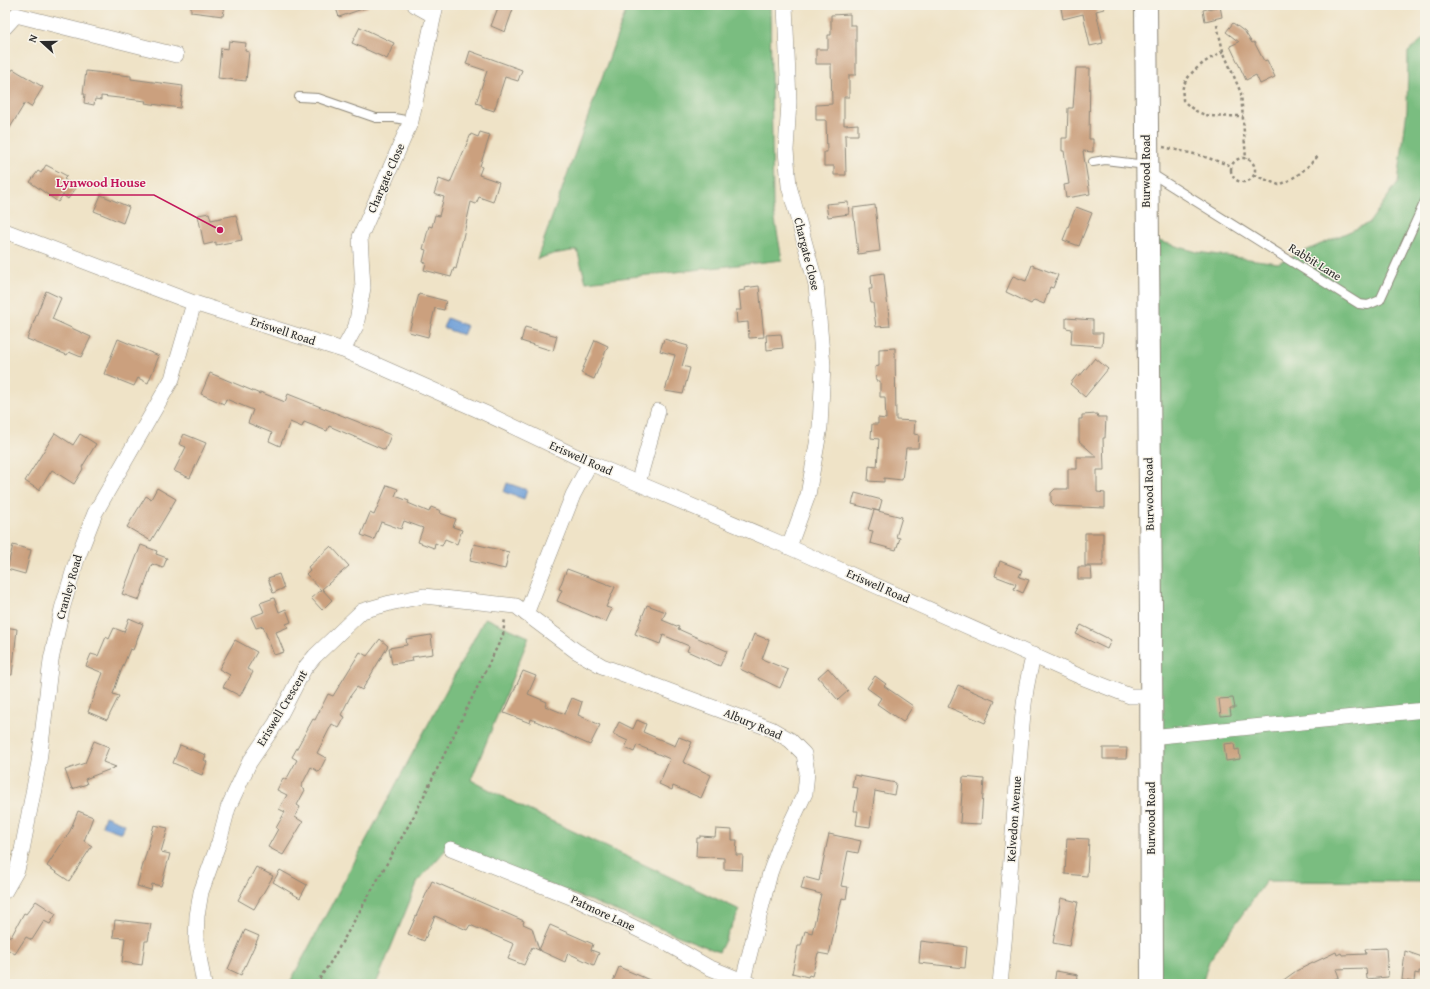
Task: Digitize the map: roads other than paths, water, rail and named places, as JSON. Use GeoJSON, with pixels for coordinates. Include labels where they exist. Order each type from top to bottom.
{"type":"FeatureCollection","features":[{"type":"Feature","properties":{"kind":"street"},"geometry":{"type":"LineString","coordinates":[[415,5],[435,10]]}},
{"type":"Feature","properties":{"kind":"street","name":"Chargate Close"},"geometry":{"type":"LineString","coordinates":[[785,5],[789,102],[786,150],[789,186],[816,284],[823,366],[820,427],[808,495],[789,547]]}},
{"type":"Feature","properties":{"kind":"street","name":"Burwood Road"},"geometry":{"type":"LineString","coordinates":[[1146,5],[1152,984]]}},
{"type":"Feature","properties":{"kind":"street","name":"Chargate Close"},"geometry":{"type":"LineString","coordinates":[[343,350],[356,326],[363,288],[360,237],[411,121],[435,10]]}},
{"type":"Feature","properties":{"kind":"street"},"geometry":{"type":"LineString","coordinates":[[5,27],[16,15],[176,55]]}},
{"type":"Feature","properties":{"kind":"street","name":"Eriswell Road"},"geometry":{"type":"LineString","coordinates":[[5,231],[194,303],[343,350],[484,413],[590,463],[789,547],[1125,694],[1151,696]]}},
{"type":"Feature","properties":{"kind":"street","name":"Cranley Road"},"geometry":{"type":"LineString","coordinates":[[5,891],[17,870],[22,850],[38,762],[52,654],[77,559],[95,513],[172,378],[194,303]]}},
{"type":"Feature","properties":{"kind":"street"},"geometry":{"type":"LineString","coordinates":[[638,483],[658,411]]}},
{"type":"Feature","properties":{"kind":"street"},"geometry":{"type":"LineString","coordinates":[[526,614],[573,495],[590,463]]}},
{"type":"Feature","properties":{"kind":"street","name":"Eriswell Crescent"},"geometry":{"type":"LineString","coordinates":[[204,984],[196,940],[197,916],[201,892],[219,842],[228,808],[249,763],[276,723],[304,669],[315,656],[362,611],[390,602],[424,596],[516,606],[526,614]]}},
{"type":"Feature","properties":{"kind":"street","name":"Albury Road"},"geometry":{"type":"LineString","coordinates":[[526,614],[576,651],[602,666],[770,729],[790,740],[804,754],[807,772],[805,793],[779,848],[770,873],[745,983]]}},
{"type":"Feature","properties":{"kind":"street","name":"Kelvedon Avenue"},"geometry":{"type":"LineString","coordinates":[[1000,984],[1007,926],[1014,806],[1025,694],[1028,674],[1034,655]]}},
{"type":"Feature","properties":{"kind":"street"},"geometry":{"type":"LineString","coordinates":[[1150,737],[1425,710]]}},
{"type":"Feature","properties":{"kind":"street","name":"Patmore Lane"},"geometry":{"type":"LineString","coordinates":[[451,849],[589,906],[666,943],[708,967],[745,983]]}},
{"type":"Feature","properties":{"kind":"lane"},"geometry":{"type":"LineString","coordinates":[[299,97],[318,98],[376,118],[394,118],[411,121]]}},
{"type":"Feature","properties":{"kind":"lane"},"geometry":{"type":"LineString","coordinates":[[1093,162],[1105,160],[1146,160]]}},
{"type":"Feature","properties":{"kind":"lane","name":"Rabbit Lane"},"geometry":{"type":"LineString","coordinates":[[1146,160],[1359,304],[1368,305],[1380,300],[1425,201]]}},
{"type":"Feature","properties":{"kind":"water"},"geometry":{"type":"Polygon","coordinates":[[[447,318],[467,326],[463,335],[443,328],[447,318]]]}},
{"type":"Feature","properties":{"kind":"water"},"geometry":{"type":"Polygon","coordinates":[[[507,483],[527,490],[524,499],[504,492],[507,483]]]}},
{"type":"Feature","properties":{"kind":"water"},"geometry":{"type":"Polygon","coordinates":[[[105,816],[125,824],[122,833],[102,826],[105,816]]]}},
{"type":"Feature","properties":{"kind":"place","name":"Lynwood House"},"geometry":{"type":"Point","coordinates":[220,230]}}]}
